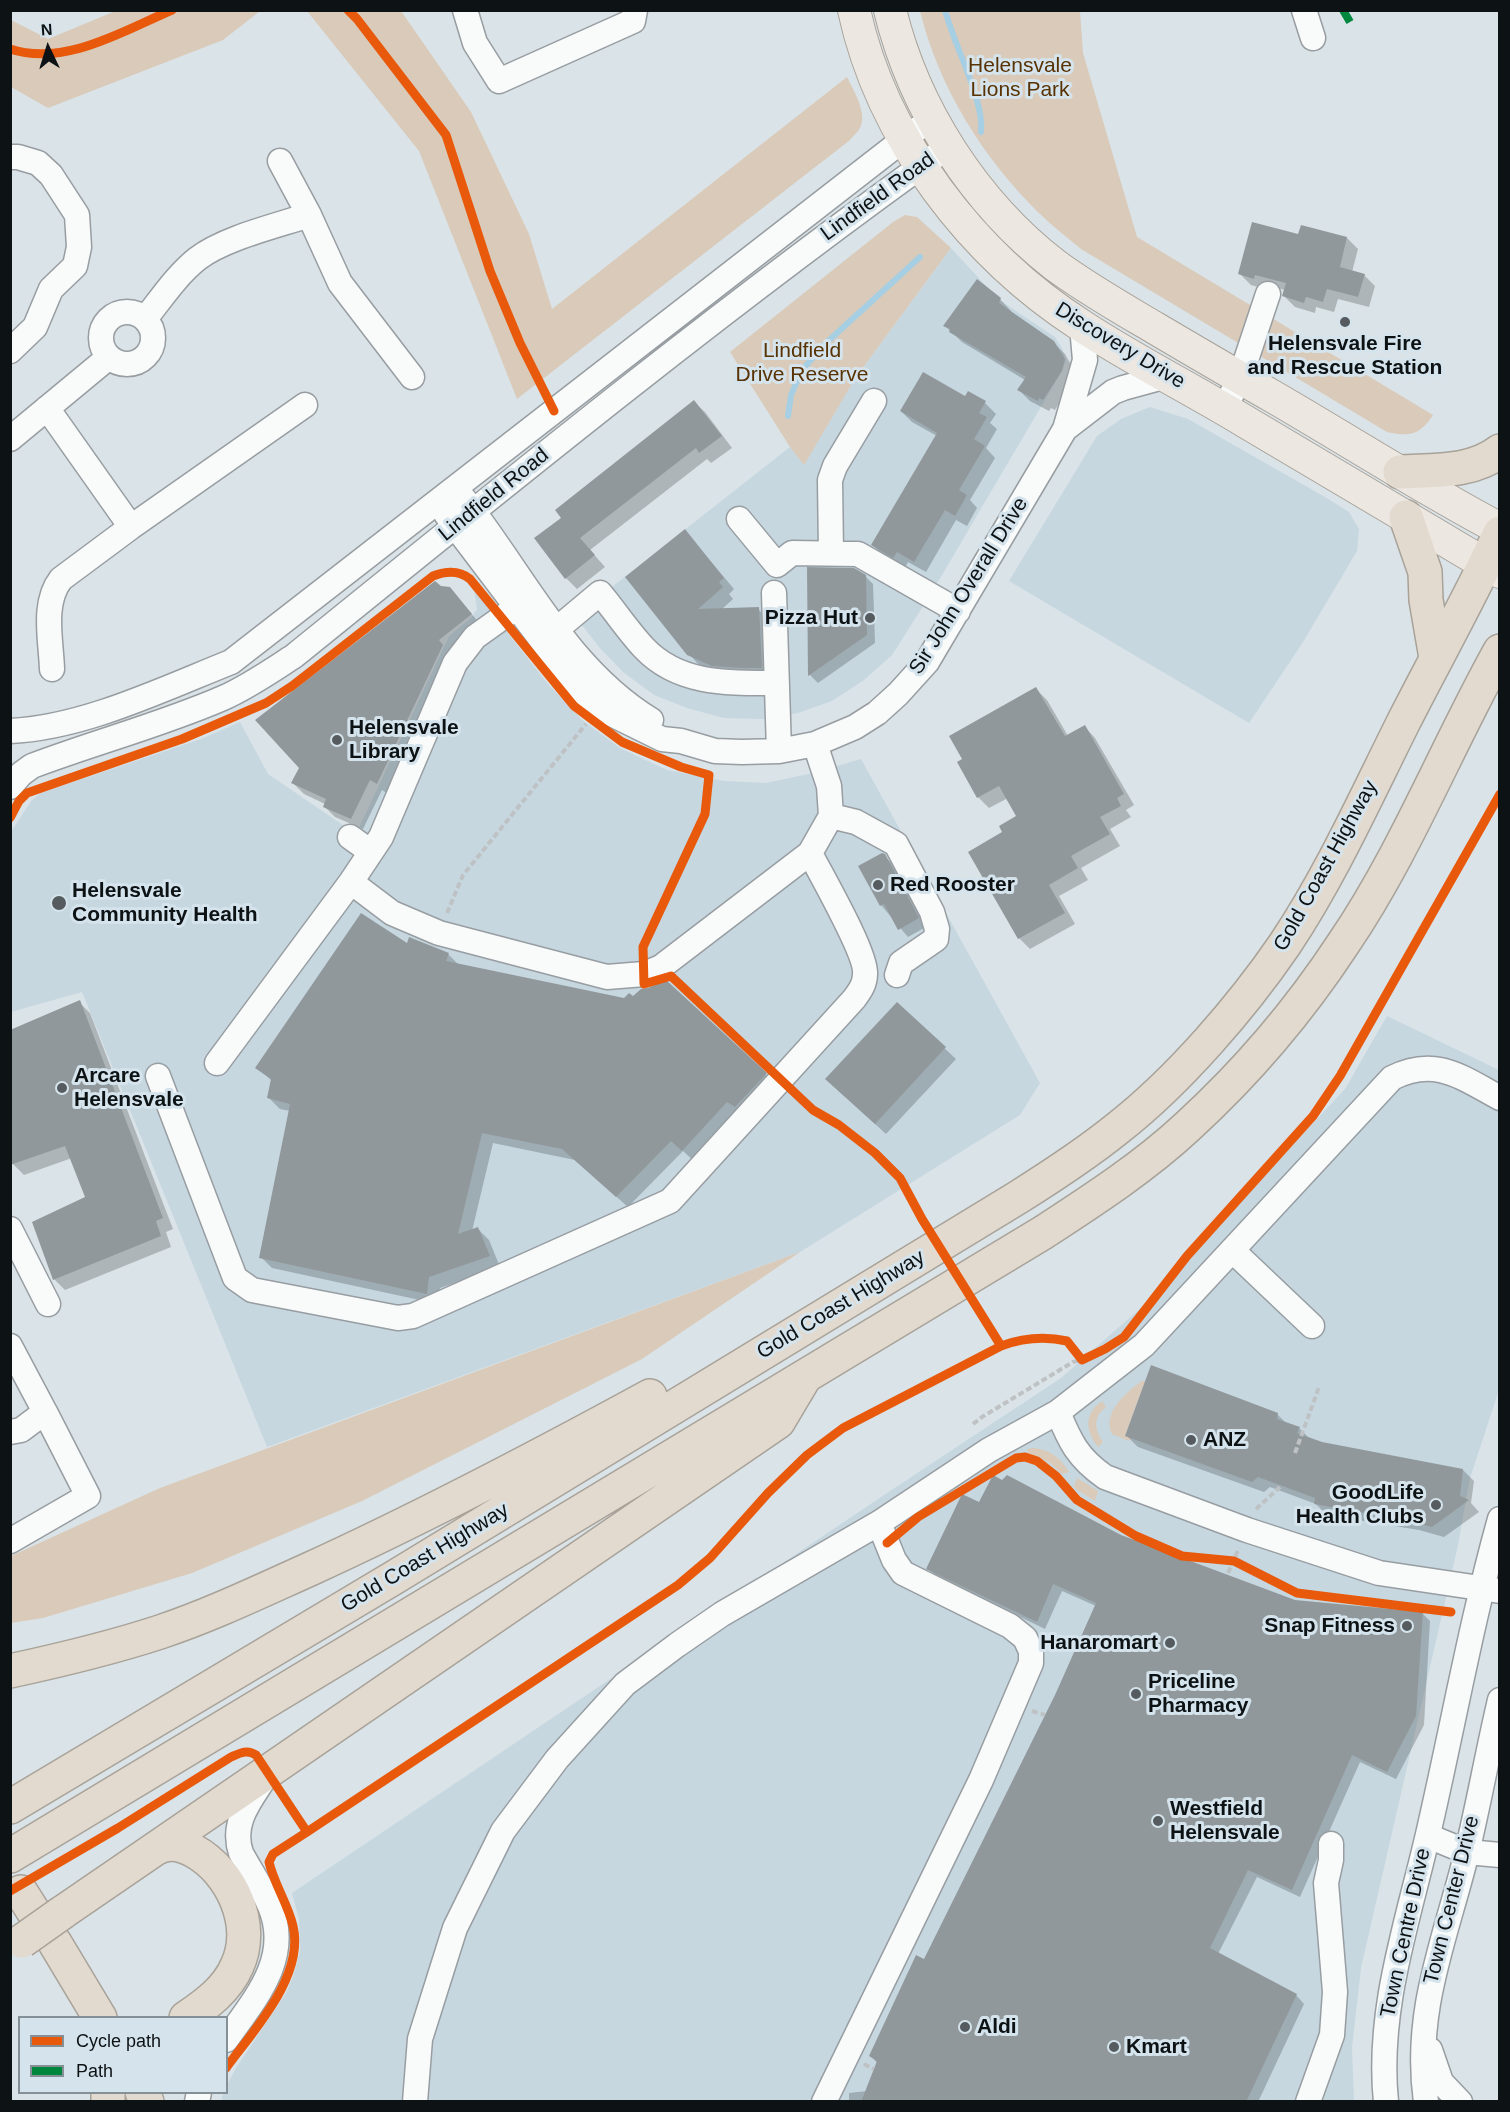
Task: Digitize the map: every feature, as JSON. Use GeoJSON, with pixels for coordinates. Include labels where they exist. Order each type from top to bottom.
{"type":"FeatureCollection","features":[{"type":"Feature","properties":{"kind":"highway"},"geometry":{"type":"LineString","coordinates":[[1400,472],[1463,467],[1480,462],[1500,451]]}},
{"type":"Feature","properties":{"kind":"highway"},"geometry":{"type":"LineString","coordinates":[[1406,517],[1425,572],[1426,600],[1436,658]]}},
{"type":"Feature","properties":{"kind":"highway","name":"Gold Coast Highway"},"geometry":{"type":"LineString","coordinates":[[10,1807],[395,1577],[1017,1198],[1066,1167],[1119,1127],[1166,1085],[1210,1040],[1285,943],[1316,892],[1436,658],[1492,568],[1500,531]]}},
{"type":"Feature","properties":{"kind":"highway","name":"Gold Coast Highway"},"geometry":{"type":"LineString","coordinates":[[24,1896],[806,1376],[1035,1238],[1096,1198],[1186,1128],[1266,1047],[1344,944],[1374,893],[1495,665]]}},
{"type":"Feature","properties":{"kind":"highway"},"geometry":{"type":"LineString","coordinates":[[10,1671],[70,1658],[152,1634],[262,1591],[445,1505],[528,1463],[659,1391],[740,1366]]}},
{"type":"Feature","properties":{"kind":"highway"},"geometry":{"type":"LineString","coordinates":[[155,1849],[778,1422],[806,1376]]}},
{"type":"Feature","properties":{"kind":"highway"},"geometry":{"type":"LineString","coordinates":[[24,1896],[167,1844],[176,1844],[196,1852],[209,1861],[227,1881],[242,1919],[244,1931],[241,1957],[231,1978],[215,1996],[189,2016]]}},
{"type":"Feature","properties":{"kind":"highway"},"geometry":{"type":"LineString","coordinates":[[55,1943],[99,2016]]}},
{"type":"Feature","properties":{"kind":"main road","name":"Discovery Drive"},"geometry":{"type":"LineString","coordinates":[[854,10],[866,55],[904,138],[948,204],[990,253],[1015,276],[1082,326],[1492,568]]}},
{"type":"Feature","properties":{"kind":"main road","name":"Discovery Drive"},"geometry":{"type":"LineString","coordinates":[[890,10],[908,65],[932,119],[971,179],[1003,218],[1025,240],[1055,265],[1130,313],[1500,531]]}},
{"type":"Feature","properties":{"kind":"street"},"geometry":{"type":"LineString","coordinates":[[465,10],[475,43],[499,81],[633,21],[635,10]]}},
{"type":"Feature","properties":{"kind":"street"},"geometry":{"type":"LineString","coordinates":[[1304,10],[1313,38]]}},
{"type":"Feature","properties":{"kind":"street","name":"Lindfield Road"},"geometry":{"type":"LineString","coordinates":[[10,731],[55,726],[123,704],[231,662],[904,138],[932,119]]}},
{"type":"Feature","properties":{"kind":"street","name":"Lindfield Road"},"geometry":{"type":"LineString","coordinates":[[10,787],[21,774],[32,766],[224,698],[294,656],[454,526],[836,227],[949,146]]}},
{"type":"Feature","properties":{"kind":"street"},"geometry":{"type":"LineString","coordinates":[[10,157],[18,157],[38,164],[51,175],[77,215],[79,247],[75,266],[51,289],[35,327],[10,351]]}},
{"type":"Feature","properties":{"kind":"street"},"geometry":{"type":"LineString","coordinates":[[280,161],[309,215],[340,283],[412,377]]}},
{"type":"Feature","properties":{"kind":"street"},"geometry":{"type":"LineString","coordinates":[[145,319],[182,273],[198,258],[221,244],[309,215]]}},
{"type":"Feature","properties":{"kind":"street"},"geometry":{"type":"LineString","coordinates":[[1224,409],[1240,378],[1268,294]]}},
{"type":"Feature","properties":{"kind":"street"},"geometry":{"type":"LineString","coordinates":[[121,313],[130,313],[145,319],[150,326],[153,342],[144,357],[127,364],[109,357],[101,341],[106,323],[121,313]]}},
{"type":"Feature","properties":{"kind":"street","name":"Sir John Overall Drive"},"geometry":{"type":"LineString","coordinates":[[446,495],[473,511],[550,635],[574,683],[599,708],[662,740],[681,741],[716,751],[778,751],[815,744],[855,727],[878,713],[927,662],[1065,429],[1085,360],[1082,326]]}},
{"type":"Feature","properties":{"kind":"street"},"geometry":{"type":"LineString","coordinates":[[10,439],[109,357]]}},
{"type":"Feature","properties":{"kind":"street","name":"Sir John Overall Drive"},"geometry":{"type":"LineString","coordinates":[[1065,429],[1113,392],[1167,376]]}},
{"type":"Feature","properties":{"kind":"street"},"geometry":{"type":"LineString","coordinates":[[831,553],[830,480],[835,466],[874,401]]}},
{"type":"Feature","properties":{"kind":"street"},"geometry":{"type":"LineString","coordinates":[[52,669],[49,605],[54,589],[61,579],[304,405]]}},
{"type":"Feature","properties":{"kind":"street"},"geometry":{"type":"LineString","coordinates":[[48,408],[131,527]]}},
{"type":"Feature","properties":{"kind":"street","name":"Sir John Overall Drive"},"geometry":{"type":"LineString","coordinates":[[446,495],[454,526],[517,607],[550,635]]}},
{"type":"Feature","properties":{"kind":"street"},"geometry":{"type":"LineString","coordinates":[[739,519],[777,564],[792,553],[858,554],[958,611]]}},
{"type":"Feature","properties":{"kind":"street"},"geometry":{"type":"LineString","coordinates":[[550,635],[600,593],[645,649],[671,668],[696,678],[723,683],[775,683]]}},
{"type":"Feature","properties":{"kind":"street"},"geometry":{"type":"LineString","coordinates":[[774,593],[778,751]]}},
{"type":"Feature","properties":{"kind":"street"},"geometry":{"type":"LineString","coordinates":[[217,1063],[351,882],[381,837],[455,663],[475,637],[517,607]]}},
{"type":"Feature","properties":{"kind":"street"},"geometry":{"type":"LineString","coordinates":[[351,882],[392,913],[439,933],[607,976],[644,974],[661,967],[810,853],[831,816],[829,786],[815,744]]}},
{"type":"Feature","properties":{"kind":"street"},"geometry":{"type":"LineString","coordinates":[[831,816],[856,822],[896,844],[932,912],[937,929],[936,939],[901,963],[897,975]]}},
{"type":"Feature","properties":{"kind":"street"},"geometry":{"type":"LineString","coordinates":[[350,837],[371,852]]}},
{"type":"Feature","properties":{"kind":"street"},"geometry":{"type":"LineString","coordinates":[[158,1076],[235,1278],[252,1290],[398,1318],[413,1316],[670,1201],[854,999],[861,990],[866,972],[860,951],[810,853]]}},
{"type":"Feature","properties":{"kind":"street"},"geometry":{"type":"LineString","coordinates":[[415,2102],[420,2039],[455,1928],[503,1831],[557,1760],[625,1684],[677,1644],[722,1614],[879,1523],[989,1450],[1058,1412],[1144,1346],[1392,1078],[1407,1070],[1427,1067],[1450,1072],[1500,1098]]}},
{"type":"Feature","properties":{"kind":"street"},"geometry":{"type":"LineString","coordinates":[[10,1229],[48,1304]]}},
{"type":"Feature","properties":{"kind":"street"},"geometry":{"type":"LineString","coordinates":[[1233,1251],[1312,1326]]}},
{"type":"Feature","properties":{"kind":"street"},"geometry":{"type":"LineString","coordinates":[[10,1346],[88,1496],[10,1541]]}},
{"type":"Feature","properties":{"kind":"street"},"geometry":{"type":"LineString","coordinates":[[10,1432],[21,1430],[45,1412]]}},
{"type":"Feature","properties":{"kind":"street"},"geometry":{"type":"LineString","coordinates":[[1058,1412],[1071,1444],[1086,1463],[1105,1477],[1247,1530],[1379,1573],[1490,1590]]}},
{"type":"Feature","properties":{"kind":"street","name":"Town Center Drive"},"geometry":{"type":"LineString","coordinates":[[1428,1836],[1490,1590],[1500,1519]]}},
{"type":"Feature","properties":{"kind":"street"},"geometry":{"type":"LineString","coordinates":[[824,2102],[981,1780],[1031,1663],[1031,1651],[1025,1638],[1010,1626],[903,1573],[894,1560],[879,1523]]}},
{"type":"Feature","properties":{"kind":"street","name":"Town Center Drive"},"geometry":{"type":"LineString","coordinates":[[1425,2102],[1425,2034],[1429,1989],[1467,1852],[1500,1700]]}},
{"type":"Feature","properties":{"kind":"street"},"geometry":{"type":"LineString","coordinates":[[228,2037],[266,1983],[276,1951],[277,1932],[273,1912],[241,1852],[237,1838],[242,1814],[268,1772]]}},
{"type":"Feature","properties":{"kind":"street"},"geometry":{"type":"LineString","coordinates":[[1428,1836],[1467,1852],[1500,1855]]}},
{"type":"Feature","properties":{"kind":"street","name":"Town Centre Drive"},"geometry":{"type":"LineString","coordinates":[[1386,2102],[1383,2066],[1388,2002],[1428,1836]]}},
{"type":"Feature","properties":{"kind":"street"},"geometry":{"type":"LineString","coordinates":[[1308,2102],[1332,2035],[1335,1992],[1326,1883],[1331,1860],[1331,1844]]}},
{"type":"Feature","properties":{"kind":"street"},"geometry":{"type":"LineString","coordinates":[[1425,2034],[1441,2082],[1460,2102]]}},
{"type":"Feature","properties":{"kind":"path"},"geometry":{"type":"LineString","coordinates":[[439,933],[464,875],[590,718]]}},
{"type":"Feature","properties":{"kind":"path"},"geometry":{"type":"LineString","coordinates":[[966,1415],[975,1426],[982,1417],[1083,1357]]}},
{"type":"Feature","properties":{"kind":"path"},"geometry":{"type":"LineString","coordinates":[[1294,1453],[1319,1387]]}},
{"type":"Feature","properties":{"kind":"path"},"geometry":{"type":"LineString","coordinates":[[1256,1509],[1280,1487]]}},
{"type":"Feature","properties":{"kind":"path"},"geometry":{"type":"LineString","coordinates":[[1228,1573],[1242,1542]]}},
{"type":"Feature","properties":{"kind":"path"},"geometry":{"type":"LineString","coordinates":[[1224,1560],[1245,1566]]}},
{"type":"Feature","properties":{"kind":"shaded area"},"geometry":{"type":"Polygon","coordinates":[[[951,248],[998,299],[1055,337],[1066,361],[929,597],[892,655],[864,680],[832,701],[798,713],[763,719],[724,718],[687,708],[654,695],[623,672],[599,647],[575,616],[790,447],[804,464],[856,377],[951,248]]]}},
{"type":"Feature","properties":{"kind":"shaded area"},"geometry":{"type":"Polygon","coordinates":[[[1150,407],[1188,419],[1325,497],[1349,512],[1359,529],[1357,551],[1303,642],[1249,723],[1009,581],[1097,436],[1121,419],[1150,407]]]}},
{"type":"Feature","properties":{"kind":"shaded area"},"geometry":{"type":"Polygon","coordinates":[[[474,590],[548,684],[581,719],[620,748],[667,770],[724,781],[766,783],[813,773],[861,759],[1040,1083],[1020,1115],[800,1252],[267,1447],[82,992],[11,1012],[10,833],[32,800],[41,793],[201,739],[240,722],[268,774],[356,834],[449,636],[471,618],[477,609],[474,590]]]}},
{"type":"Feature","properties":{"kind":"shaded area","name":"Westfield Helensvale"},"geometry":{"type":"Polygon","coordinates":[[[1387,1016],[1499,1070],[1499,1390],[1470,1478],[1458,1545],[1361,1968],[1352,2048],[1354,2101],[221,2102],[223,2094],[228,2094],[228,2083],[236,2068],[286,1993],[293,1977],[300,1951],[299,1919],[292,1893],[1061,1378],[1143,1306],[1345,1089],[1387,1016]]]}},
{"type":"Feature","properties":{"kind":"green space"},"geometry":{"type":"Polygon","coordinates":[[[118,10],[260,11],[223,40],[48,108],[11,87],[11,20],[48,39],[118,10]]]}},
{"type":"Feature","properties":{"kind":"green space"},"geometry":{"type":"Polygon","coordinates":[[[307,11],[401,11],[471,112],[529,234],[552,309],[847,77],[859,102],[862,122],[859,130],[850,140],[517,399],[419,151],[307,11]]]}},
{"type":"Feature","properties":{"kind":"green space","name":"Helensvale Lions Park"},"geometry":{"type":"Polygon","coordinates":[[[920,11],[1080,11],[1083,53],[1137,237],[1433,415],[1424,427],[1408,434],[1387,432],[1081,249],[1044,218],[1019,192],[982,145],[951,94],[928,40],[920,11]]]}},
{"type":"Feature","properties":{"kind":"green space","name":"Lindfield Drive Reserve"},"geometry":{"type":"Polygon","coordinates":[[[905,215],[917,217],[951,248],[856,377],[804,465],[790,447],[730,352],[893,222],[905,215]]]}},
{"type":"Feature","properties":{"kind":"green space"},"geometry":{"type":"Polygon","coordinates":[[[800,1252],[642,1359],[362,1501],[192,1573],[43,1618],[11,1623],[11,1556],[160,1488],[800,1252]]]}},
{"type":"Feature","properties":{"kind":"green space"},"geometry":{"type":"Polygon","coordinates":[[[1142,1381],[1145,1381],[1125,1436],[1131,1438],[1129,1441],[1112,1434],[1110,1419],[1117,1404],[1142,1381]]]}},
{"type":"Feature","properties":{"kind":"green space"},"geometry":{"type":"Polygon","coordinates":[[[1102,1401],[1106,1407],[1096,1423],[1103,1442],[1098,1447],[1088,1422],[1092,1411],[1102,1401]]]}},
{"type":"Feature","properties":{"kind":"green space"},"geometry":{"type":"Polygon","coordinates":[[[1033,1448],[1054,1455],[1069,1472],[1062,1474],[1050,1463],[1028,1453],[1027,1449],[1033,1448]]]}},
{"type":"Feature","properties":{"kind":"green space"},"geometry":{"type":"Polygon","coordinates":[[[1077,1478],[1098,1491],[1095,1501],[1076,1489],[1074,1486],[1077,1478]]]}},
{"type":"Feature","properties":{"kind":"building"},"geometry":{"type":"Polygon","coordinates":[[[1252,222],[1298,234],[1301,225],[1347,237],[1340,267],[1365,274],[1358,297],[1327,289],[1323,302],[1306,297],[1304,303],[1282,296],[1286,283],[1255,275],[1254,279],[1238,274],[1252,222]]]}},
{"type":"Feature","properties":{"kind":"building"},"geometry":{"type":"Polygon","coordinates":[[[977,279],[1001,298],[999,303],[1054,341],[1065,359],[1062,371],[1043,400],[1039,398],[1038,401],[1017,390],[1026,377],[949,332],[950,329],[943,326],[977,279]]]}},
{"type":"Feature","properties":{"kind":"building"},"geometry":{"type":"Polygon","coordinates":[[[923,372],[965,396],[968,391],[986,401],[979,413],[987,417],[974,439],[985,446],[959,490],[967,495],[955,516],[945,510],[914,562],[897,552],[893,558],[871,545],[937,433],[900,411],[923,372]]]}},
{"type":"Feature","properties":{"kind":"building"},"geometry":{"type":"Polygon","coordinates":[[[694,400],[722,436],[699,453],[696,448],[580,538],[595,555],[565,579],[534,538],[561,518],[555,510],[694,400]]]}},
{"type":"Feature","properties":{"kind":"building"},"geometry":{"type":"Polygon","coordinates":[[[685,529],[724,578],[719,582],[723,587],[698,609],[759,607],[762,668],[712,666],[687,655],[625,577],[685,529]]]}},
{"type":"Feature","properties":{"kind":"building"},"geometry":{"type":"Polygon","coordinates":[[[807,567],[854,568],[866,575],[867,635],[808,676],[807,567]]]}},
{"type":"Feature","properties":{"kind":"building"},"geometry":{"type":"Polygon","coordinates":[[[435,581],[441,586],[450,587],[472,614],[439,640],[443,645],[377,784],[370,780],[351,819],[323,807],[326,799],[291,783],[299,768],[255,720],[435,581]]]}},
{"type":"Feature","properties":{"kind":"building"},"geometry":{"type":"Polygon","coordinates":[[[1036,687],[1065,736],[1085,725],[1124,794],[1117,798],[1121,806],[1100,817],[1110,834],[1071,856],[1078,868],[1049,885],[1065,913],[1018,939],[968,852],[1002,832],[999,826],[1016,816],[999,786],[977,798],[957,762],[962,759],[949,736],[1036,687]]]}},
{"type":"Feature","properties":{"kind":"building"},"geometry":{"type":"Polygon","coordinates":[[[882,853],[885,854],[919,918],[898,930],[884,904],[880,906],[858,866],[882,853]]]}},
{"type":"Feature","properties":{"kind":"building"},"geometry":{"type":"Polygon","coordinates":[[[361,913],[407,943],[409,937],[449,953],[446,961],[624,998],[629,993],[633,996],[641,989],[666,980],[767,1073],[735,1107],[727,1102],[682,1151],[671,1141],[616,1197],[562,1149],[482,1133],[458,1234],[478,1227],[490,1256],[429,1277],[427,1294],[259,1258],[290,1104],[267,1098],[271,1079],[255,1068],[361,913]]]}},
{"type":"Feature","properties":{"kind":"building","name":"Arcare Helensvale"},"geometry":{"type":"Polygon","coordinates":[[[80,1000],[163,1218],[156,1221],[161,1236],[53,1280],[32,1222],[85,1197],[65,1146],[10,1165],[10,1030],[80,1000]]]}},
{"type":"Feature","properties":{"kind":"building"},"geometry":{"type":"Polygon","coordinates":[[[897,1002],[946,1047],[875,1124],[825,1079],[897,1002]]]}},
{"type":"Feature","properties":{"kind":"building"},"geometry":{"type":"Polygon","coordinates":[[[1151,1365],[1278,1413],[1277,1419],[1300,1427],[1297,1433],[1322,1442],[1463,1469],[1460,1496],[1469,1500],[1432,1527],[1406,1520],[1314,1504],[1315,1498],[1258,1477],[1252,1482],[1125,1436],[1151,1365]]]}},
{"type":"Feature","properties":{"kind":"building","name":"Westfield Helensvale"},"geometry":{"type":"Polygon","coordinates":[[[993,1475],[1002,1480],[1007,1475],[1121,1535],[1295,1600],[1423,1612],[1416,1716],[1387,1772],[1352,1755],[1292,1890],[1248,1870],[1210,1948],[1297,1994],[1246,2102],[861,2102],[877,2061],[869,2056],[916,1955],[924,1959],[1055,1695],[1096,1603],[1053,1584],[1037,1622],[926,1569],[962,1494],[979,1502],[993,1475]]]}},
{"type":"Feature","properties":{"kind":"waterway"},"geometry":{"type":"LineString","coordinates":[[945,10],[978,105],[981,132]]}},
{"type":"Feature","properties":{"kind":"waterway"},"geometry":{"type":"LineString","coordinates":[[788,416],[791,395],[802,370],[825,344],[920,257]]}},
{"type":"Feature","properties":{"kind":"marked path"},"geometry":{"type":"LineString","coordinates":[[1343,10],[1350,22]]}},
{"type":"Feature","properties":{"kind":"cycle path"},"geometry":{"type":"LineString","coordinates":[[10,49],[31,53],[73,50],[114,36],[172,10]]}},
{"type":"Feature","properties":{"kind":"cycle path"},"geometry":{"type":"LineString","coordinates":[[348,10],[446,135],[490,271],[520,343],[554,411]]}},
{"type":"Feature","properties":{"kind":"cycle path"},"geometry":{"type":"LineString","coordinates":[[10,818],[19,801],[27,793],[182,739],[266,703],[292,686],[433,576],[452,572],[466,576],[574,706],[622,742],[681,767],[709,775],[705,814],[643,947],[644,984],[671,976],[813,1110],[839,1125],[875,1153],[900,1178],[922,1219],[1001,1346]]}},
{"type":"Feature","properties":{"kind":"cycle path"},"geometry":{"type":"LineString","coordinates":[[10,1891],[118,1828],[231,1757],[244,1752],[256,1755],[307,1832],[678,1585],[710,1558],[768,1493],[807,1455],[843,1428],[1009,1343],[1042,1338],[1067,1341],[1082,1360],[1124,1337],[1187,1256],[1313,1116],[1340,1076],[1500,794]]}},
{"type":"Feature","properties":{"kind":"cycle path"},"geometry":{"type":"LineString","coordinates":[[887,1543],[918,1517],[1016,1458],[1025,1457],[1037,1461],[1056,1476],[1077,1500],[1136,1536],[1182,1556],[1234,1561],[1297,1593],[1451,1612]]}},
{"type":"Feature","properties":{"kind":"cycle path"},"geometry":{"type":"LineString","coordinates":[[228,2065],[274,2002],[291,1964],[295,1945],[293,1926],[269,1862],[273,1854],[307,1832]]}},
{"type":"Feature","properties":{"kind":"place","name":"Helensvale Fire and Rescue Station"},"geometry":{"type":"Point","coordinates":[1345,322]}},
{"type":"Feature","properties":{"kind":"place","name":"Pizza Hut"},"geometry":{"type":"Point","coordinates":[870,618]}},
{"type":"Feature","properties":{"kind":"place","name":"Helensvale Library"},"geometry":{"type":"Point","coordinates":[337,740]}},
{"type":"Feature","properties":{"kind":"place","name":"Red Rooster"},"geometry":{"type":"Point","coordinates":[878,885]}},
{"type":"Feature","properties":{"kind":"place","name":"Helensvale Community Health"},"geometry":{"type":"Point","coordinates":[59,903]}},
{"type":"Feature","properties":{"kind":"place","name":"Arcare Helensvale"},"geometry":{"type":"Point","coordinates":[62,1088]}},
{"type":"Feature","properties":{"kind":"place","name":"ANZ"},"geometry":{"type":"Point","coordinates":[1191,1440]}},
{"type":"Feature","properties":{"kind":"place","name":"GoodLife Health Clubs"},"geometry":{"type":"Point","coordinates":[1436,1505]}},
{"type":"Feature","properties":{"kind":"place","name":"Snap Fitness"},"geometry":{"type":"Point","coordinates":[1407,1626]}},
{"type":"Feature","properties":{"kind":"place","name":"Hanaromart"},"geometry":{"type":"Point","coordinates":[1170,1643]}},
{"type":"Feature","properties":{"kind":"place","name":"Priceline Pharmacy"},"geometry":{"type":"Point","coordinates":[1136,1694]}},
{"type":"Feature","properties":{"kind":"place","name":"Westfield Helensvale"},"geometry":{"type":"Point","coordinates":[1158,1821]}},
{"type":"Feature","properties":{"kind":"place","name":"Aldi"},"geometry":{"type":"Point","coordinates":[965,2027]}},
{"type":"Feature","properties":{"kind":"place","name":"Kmart"},"geometry":{"type":"Point","coordinates":[1114,2047]}}]}
